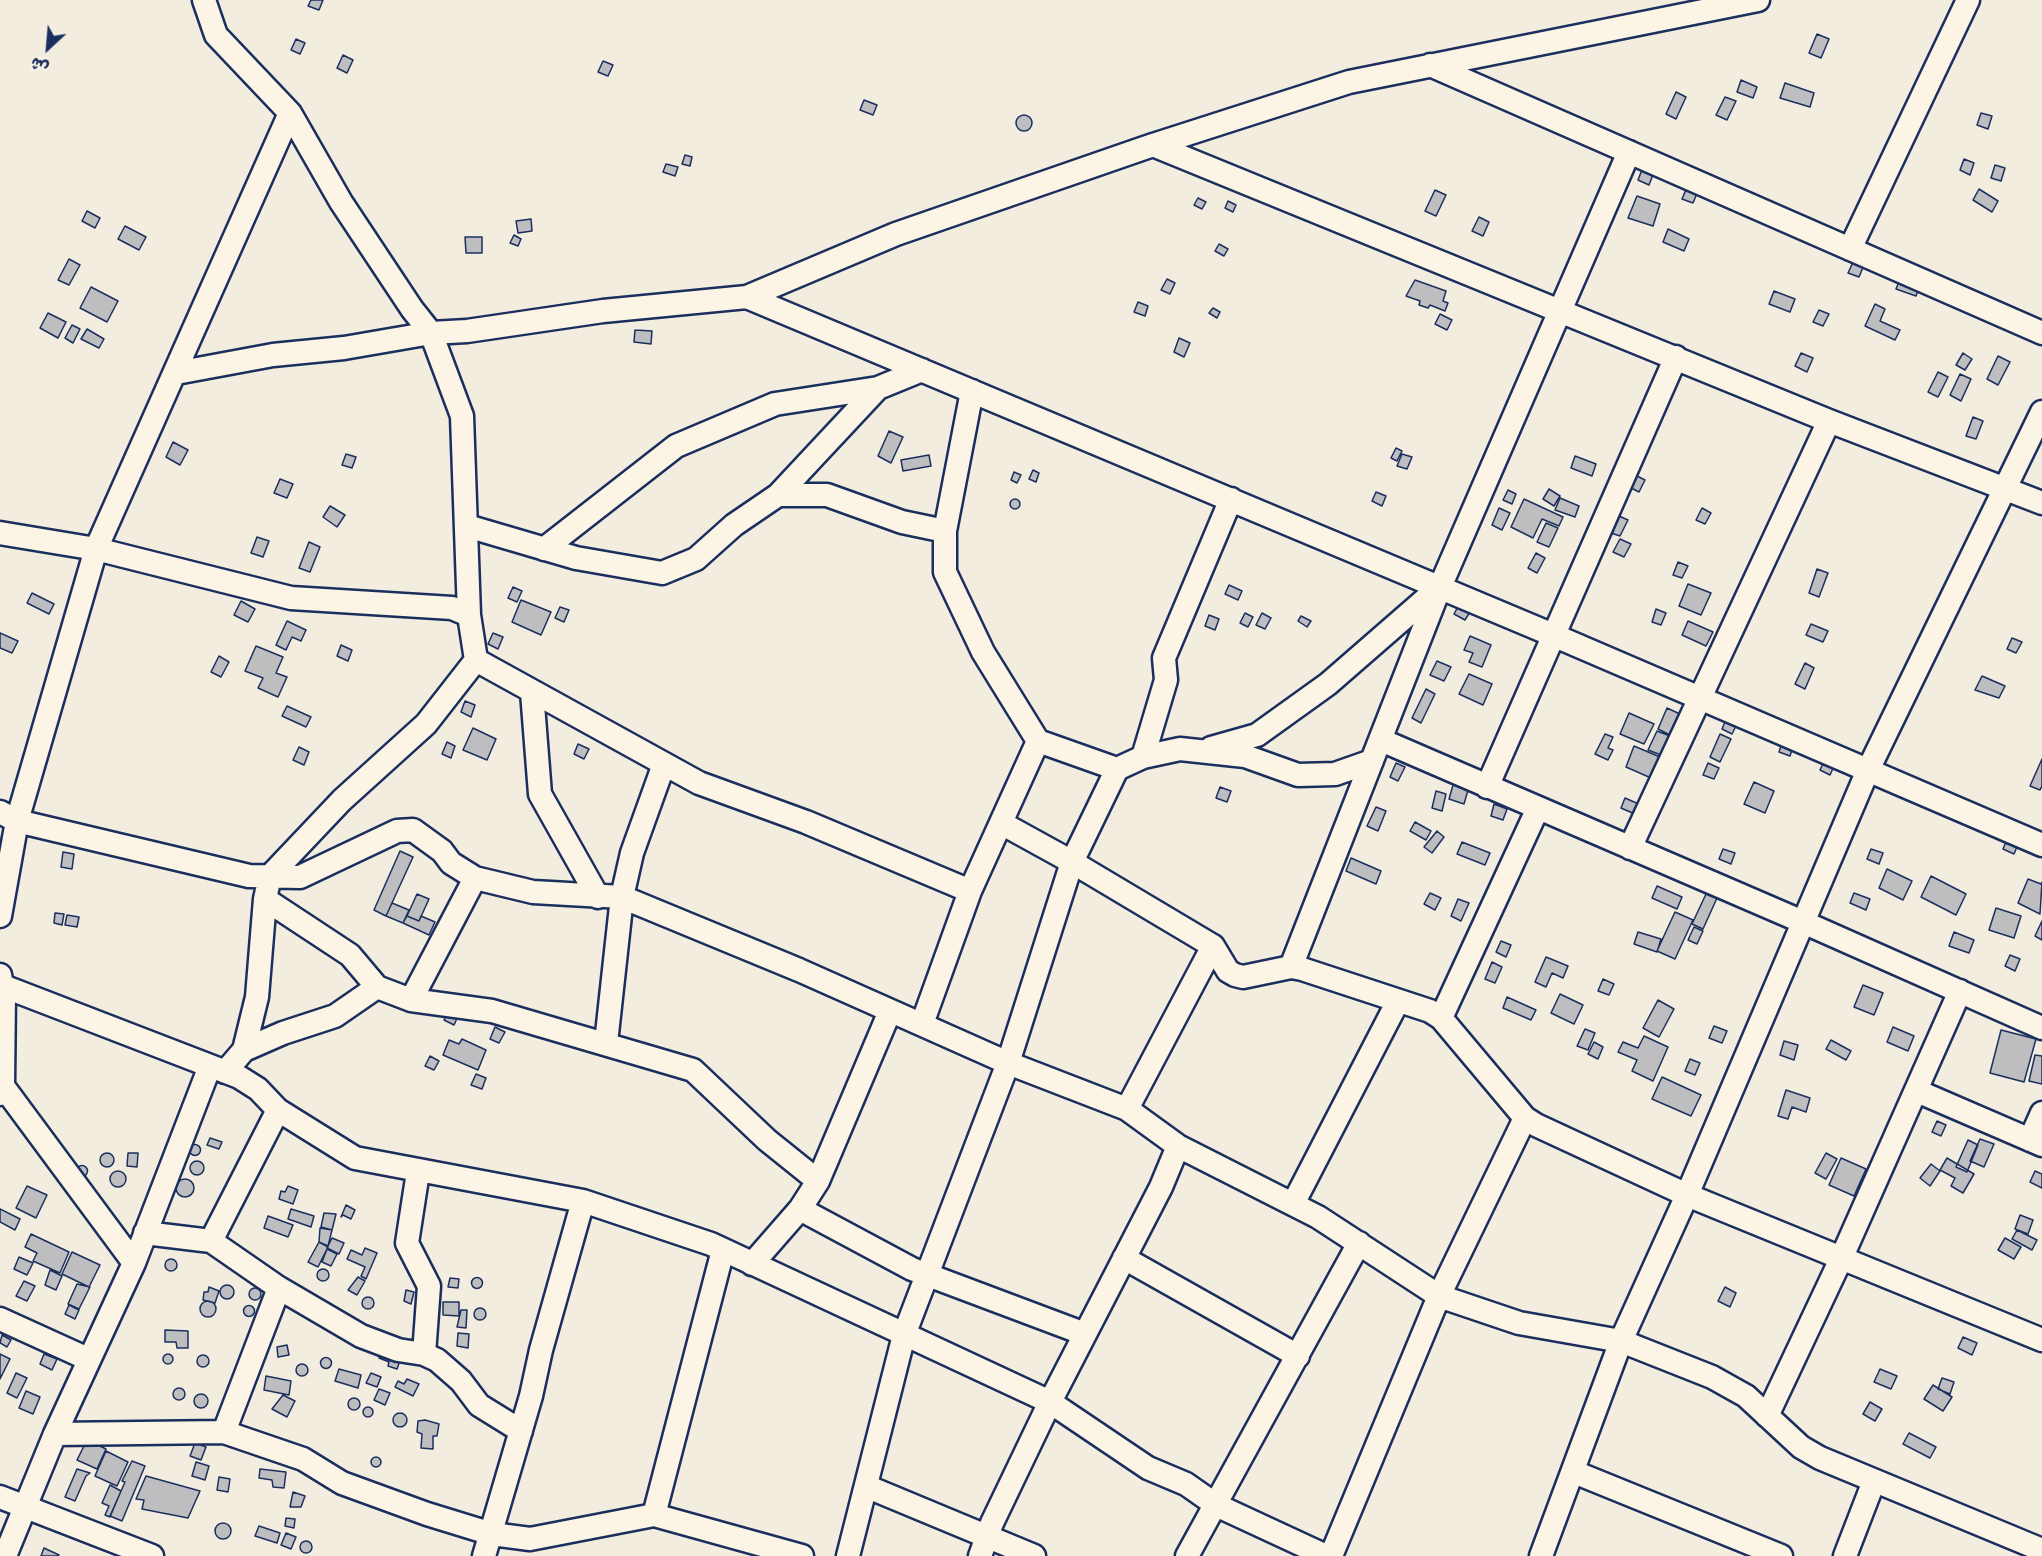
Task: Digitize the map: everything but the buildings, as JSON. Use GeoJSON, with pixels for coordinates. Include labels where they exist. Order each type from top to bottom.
{"type":"FeatureCollection","features":[{"type":"Feature","properties":{"kind":"street"},"geometry":{"type":"LineString","coordinates":[[204,0],[216,35],[290,113],[341,202],[412,309],[431,333],[462,416],[469,615],[476,660],[426,724],[342,800],[270,876],[265,899],[257,997],[244,1050]]}},
{"type":"Feature","properties":{"kind":"street"},"geometry":{"type":"LineString","coordinates":[[176,373],[273,355],[344,348],[431,333],[467,331],[603,311],[747,297],[896,234],[1153,145],[1349,82],[1758,0]]}},
{"type":"Feature","properties":{"kind":"street"},"geometry":{"type":"LineString","coordinates":[[1850,249],[1968,0]]}},
{"type":"Feature","properties":{"kind":"street"},"geometry":{"type":"LineString","coordinates":[[1430,65],[2042,333]]}},
{"type":"Feature","properties":{"kind":"street"},"geometry":{"type":"LineString","coordinates":[[0,916],[8,817],[96,549],[290,113]]}},
{"type":"Feature","properties":{"kind":"street"},"geometry":{"type":"LineString","coordinates":[[1153,145],[1829,421],[2042,503]]}},
{"type":"Feature","properties":{"kind":"street"},"geometry":{"type":"LineString","coordinates":[[1291,967],[1440,587],[1629,152]]}},
{"type":"Feature","properties":{"kind":"street"},"geometry":{"type":"LineString","coordinates":[[747,297],[1440,587],[2042,845]]}},
{"type":"Feature","properties":{"kind":"street"},"geometry":{"type":"LineString","coordinates":[[1487,787],[1676,357]]}},
{"type":"Feature","properties":{"kind":"street"},"geometry":{"type":"LineString","coordinates":[[544,549],[676,446],[775,404],[878,388],[922,370]]}},
{"type":"Feature","properties":{"kind":"street"},"geometry":{"type":"LineString","coordinates":[[467,526],[576,558],[662,573],[696,559],[734,525],[778,495],[878,388]]}},
{"type":"Feature","properties":{"kind":"street"},"geometry":{"type":"LineString","coordinates":[[972,391],[945,531],[945,573],[983,652],[1038,741],[1117,769]]}},
{"type":"Feature","properties":{"kind":"street"},"geometry":{"type":"LineString","coordinates":[[1541,1556],[1621,1341],[1687,1195],[1868,770],[2042,412]]}},
{"type":"Feature","properties":{"kind":"street"},"geometry":{"type":"LineString","coordinates":[[1630,848],[1829,421]]}},
{"type":"Feature","properties":{"kind":"street"},"geometry":{"type":"LineString","coordinates":[[778,495],[827,495],[902,522],[945,531]]}},
{"type":"Feature","properties":{"kind":"street"},"geometry":{"type":"LineString","coordinates":[[1143,758],[1166,680],[1164,658],[1231,500]]}},
{"type":"Feature","properties":{"kind":"street"},"geometry":{"type":"LineString","coordinates":[[0,533],[96,549],[291,597],[452,608],[469,615]]}},
{"type":"Feature","properties":{"kind":"street"},"geometry":{"type":"LineString","coordinates":[[1200,751],[1257,735],[1328,684],[1440,587]]}},
{"type":"Feature","properties":{"kind":"street"},"geometry":{"type":"LineString","coordinates":[[476,660],[699,783],[806,822],[970,891]]}},
{"type":"Feature","properties":{"kind":"street"},"geometry":{"type":"LineString","coordinates":[[532,692],[540,794],[598,897]]}},
{"type":"Feature","properties":{"kind":"street"},"geometry":{"type":"LineString","coordinates":[[922,1024],[970,891],[1003,824],[1038,741]]}},
{"type":"Feature","properties":{"kind":"street"},"geometry":{"type":"LineString","coordinates":[[848,1556],[868,1486],[904,1335],[1008,1063],[1072,862],[1117,769],[1143,758],[1180,749],[1245,756],[1298,775],[1335,774],[1377,751],[1487,787],[1538,808],[2042,1028]]}},
{"type":"Feature","properties":{"kind":"street"},"geometry":{"type":"LineString","coordinates":[[606,1043],[622,897],[632,853],[664,764]]}},
{"type":"Feature","properties":{"kind":"street"},"geometry":{"type":"LineString","coordinates":[[1441,1018],[1538,808]]}},
{"type":"Feature","properties":{"kind":"street"},"geometry":{"type":"LineString","coordinates":[[8,817],[249,876],[300,877],[397,831],[413,830],[475,879],[534,892],[622,897],[788,965],[1008,1063],[1127,1109],[1178,1146],[1293,1204],[1359,1243],[1439,1296],[1519,1323],[1621,1341],[1729,1385],[1746,1396],[1801,1447],[1820,1458],[2042,1550]]}},
{"type":"Feature","properties":{"kind":"street"},"geometry":{"type":"LineString","coordinates":[[1003,824],[1072,862],[1213,946],[1227,971],[1235,975],[1243,976],[1291,967],[1398,1001],[1441,1018],[1525,1118],[1536,1125],[1687,1195],[1840,1260],[2042,1340]]}},
{"type":"Feature","properties":{"kind":"street"},"geometry":{"type":"LineString","coordinates":[[411,1000],[475,879]]}},
{"type":"Feature","properties":{"kind":"street"},"geometry":{"type":"LineString","coordinates":[[265,899],[350,955],[377,987],[411,1000],[492,1011],[693,1070],[766,1140],[818,1181]]}},
{"type":"Feature","properties":{"kind":"street"},"geometry":{"type":"LineString","coordinates":[[1127,1109],[1213,946]]}},
{"type":"Feature","properties":{"kind":"street"},"geometry":{"type":"LineString","coordinates":[[134,1263],[1,1087],[2,980],[251,1084],[278,1110],[355,1158],[418,1172],[583,1201],[687,1235],[723,1250],[1050,1402],[1140,1463],[1186,1484],[1216,1505],[1326,1556]]}},
{"type":"Feature","properties":{"kind":"street"},"geometry":{"type":"LineString","coordinates":[[6,1556],[55,1434],[134,1263],[145,1233],[218,1069],[244,1050],[283,1033],[335,1016],[377,987]]}},
{"type":"Feature","properties":{"kind":"street"},"geometry":{"type":"LineString","coordinates":[[1767,1416],[1917,1091],[1960,991]]}},
{"type":"Feature","properties":{"kind":"street"},"geometry":{"type":"LineString","coordinates":[[1293,1204],[1398,1001]]}},
{"type":"Feature","properties":{"kind":"street"},"geometry":{"type":"LineString","coordinates":[[752,1264],[800,1209],[818,1181],[890,1011]]}},
{"type":"Feature","properties":{"kind":"street"},"geometry":{"type":"LineString","coordinates":[[1917,1091],[2036,1142],[2042,1113]]}},
{"type":"Feature","properties":{"kind":"street"},"geometry":{"type":"LineString","coordinates":[[211,1241],[278,1110]]}},
{"type":"Feature","properties":{"kind":"street"},"geometry":{"type":"LineString","coordinates":[[1331,1556],[1439,1296],[1525,1118]]}},
{"type":"Feature","properties":{"kind":"street"},"geometry":{"type":"LineString","coordinates":[[983,1546],[1050,1402],[1161,1187],[1178,1146]]}},
{"type":"Feature","properties":{"kind":"street"},"geometry":{"type":"LineString","coordinates":[[418,1172],[407,1243],[429,1286],[424,1354]]}},
{"type":"Feature","properties":{"kind":"street"},"geometry":{"type":"LineString","coordinates":[[484,1556],[521,1431],[583,1201]]}},
{"type":"Feature","properties":{"kind":"street"},"geometry":{"type":"LineString","coordinates":[[800,1209],[926,1275],[1085,1334]]}},
{"type":"Feature","properties":{"kind":"street"},"geometry":{"type":"LineString","coordinates":[[145,1233],[211,1241],[279,1288],[361,1336],[398,1350],[424,1354],[438,1360],[461,1381],[479,1405],[521,1431]]}},
{"type":"Feature","properties":{"kind":"street"},"geometry":{"type":"LineString","coordinates":[[1187,1556],[1359,1243]]}},
{"type":"Feature","properties":{"kind":"street"},"geometry":{"type":"LineString","coordinates":[[654,1515],[723,1250]]}},
{"type":"Feature","properties":{"kind":"street"},"geometry":{"type":"LineString","coordinates":[[1124,1258],[1298,1356]]}},
{"type":"Feature","properties":{"kind":"street"},"geometry":{"type":"LineString","coordinates":[[224,1432],[279,1288]]}},
{"type":"Feature","properties":{"kind":"street"},"geometry":{"type":"LineString","coordinates":[[0,1319],[88,1359]]}},
{"type":"Feature","properties":{"kind":"street"},"geometry":{"type":"LineString","coordinates":[[55,1434],[224,1432],[303,1459],[342,1483],[427,1514],[492,1534],[530,1539],[654,1515],[802,1556]]}},
{"type":"Feature","properties":{"kind":"street"},"geometry":{"type":"LineString","coordinates":[[1574,1472],[1781,1556]]}},
{"type":"Feature","properties":{"kind":"street"},"geometry":{"type":"LineString","coordinates":[[1845,1556],[1874,1481]]}},
{"type":"Feature","properties":{"kind":"street"},"geometry":{"type":"LineString","coordinates":[[868,1486],[983,1546],[1034,1556]]}},
{"type":"Feature","properties":{"kind":"street"},"geometry":{"type":"LineString","coordinates":[[0,1497],[152,1556]]}}]}
